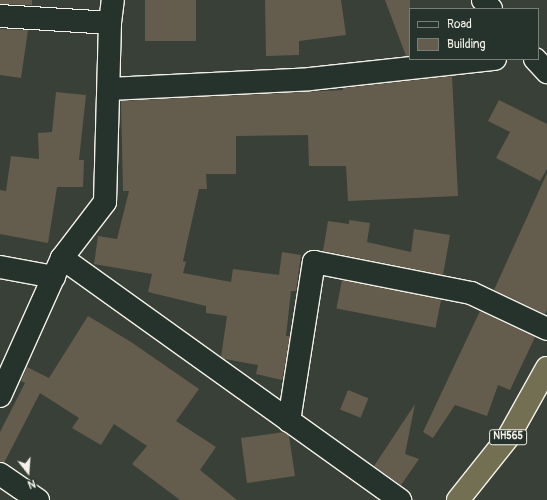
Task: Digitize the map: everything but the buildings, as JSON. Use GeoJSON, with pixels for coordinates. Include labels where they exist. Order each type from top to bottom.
{"type":"FeatureCollection","features":[{"type":"Feature","properties":{"kind":"highway","name":"NH565"},"geometry":{"type":"LineString","coordinates":[[458,500],[509,436],[547,368]]}},
{"type":"Feature","properties":{"kind":"street"},"geometry":{"type":"LineString","coordinates":[[0,396],[58,268],[105,202],[110,22],[113,0]]}},
{"type":"Feature","properties":{"kind":"street"},"geometry":{"type":"LineString","coordinates":[[483,0],[490,8]]}},
{"type":"Feature","properties":{"kind":"street"},"geometry":{"type":"LineString","coordinates":[[0,16],[110,22]]}},
{"type":"Feature","properties":{"kind":"street"},"geometry":{"type":"LineString","coordinates":[[108,89],[310,79],[485,60]]}},
{"type":"Feature","properties":{"kind":"street"},"geometry":{"type":"LineString","coordinates":[[536,60],[547,72]]}},
{"type":"Feature","properties":{"kind":"street"},"geometry":{"type":"LineString","coordinates":[[289,421],[314,262],[471,293],[547,329]]}},
{"type":"Feature","properties":{"kind":"street"},"geometry":{"type":"LineString","coordinates":[[0,267],[58,268],[289,421],[400,500]]}},
{"type":"Feature","properties":{"kind":"street"},"geometry":{"type":"LineString","coordinates":[[0,474],[38,500]]}}]}
